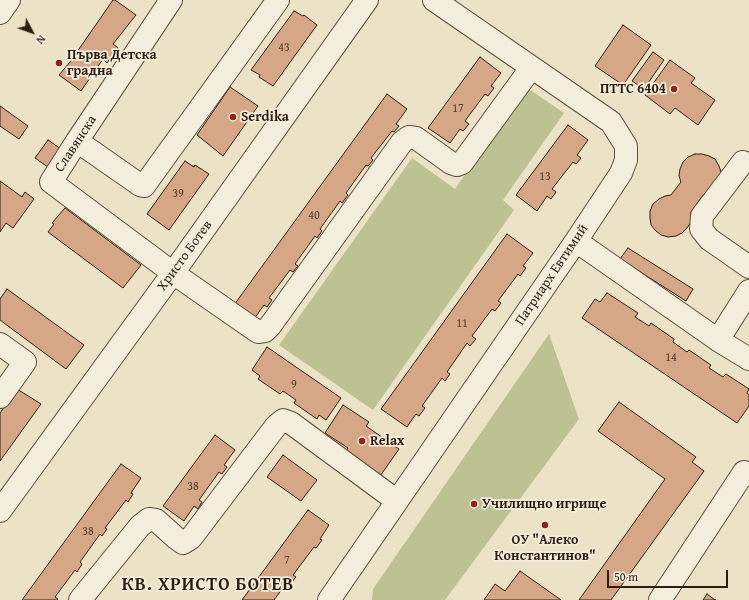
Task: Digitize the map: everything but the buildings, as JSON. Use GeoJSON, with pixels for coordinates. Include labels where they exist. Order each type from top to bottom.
{"type":"FeatureCollection","features":[{"type":"Feature","properties":{"kind":"street"},"geometry":{"type":"LineString","coordinates":[[0,13],[9,0]]}},
{"type":"Feature","properties":{"kind":"street","name":"Славянска"},"geometry":{"type":"LineString","coordinates":[[172,0],[51,182],[173,273]]}},
{"type":"Feature","properties":{"kind":"street"},"geometry":{"type":"LineString","coordinates":[[77,141],[140,185],[144,186],[278,0]]}},
{"type":"Feature","properties":{"kind":"street","name":"Христо Ботев"},"geometry":{"type":"LineString","coordinates":[[0,511],[173,273],[367,0]]}},
{"type":"Feature","properties":{"kind":"street","name":"Патриарх Евтимий"},"geometry":{"type":"LineString","coordinates":[[329,600],[576,241],[621,173],[626,160],[626,146],[611,122],[434,0]]}},
{"type":"Feature","properties":{"kind":"street"},"geometry":{"type":"LineString","coordinates":[[173,273],[258,332],[265,331],[402,142],[409,137],[416,138],[451,163],[456,165],[462,163],[531,68]]}},
{"type":"Feature","properties":{"kind":"street"},"geometry":{"type":"LineString","coordinates":[[743,162],[702,216],[701,229],[709,239],[749,267]]}},
{"type":"Feature","properties":{"kind":"street"},"geometry":{"type":"LineString","coordinates":[[576,241],[718,340],[749,359]]}},
{"type":"Feature","properties":{"kind":"street"},"geometry":{"type":"LineString","coordinates":[[718,340],[749,291]]}},
{"type":"Feature","properties":{"kind":"street"},"geometry":{"type":"LineString","coordinates":[[0,344],[25,362],[0,397]]}},
{"type":"Feature","properties":{"kind":"street"},"geometry":{"type":"LineString","coordinates":[[80,600],[140,526],[149,519],[156,520],[176,538],[183,542],[192,538],[282,420],[291,423],[397,501]]}},
{"type":"Feature","properties":{"kind":"street"},"geometry":{"type":"LineString","coordinates":[[660,600],[747,470]]}},
{"type":"Feature","properties":{"kind":"green space"},"geometry":{"type":"Polygon","coordinates":[[[526,87],[564,113],[503,200],[514,210],[373,410],[279,345],[412,158],[455,189],[526,87]]]}},
{"type":"Feature","properties":{"kind":"green space","name":"Училищно игрище"},"geometry":{"type":"Polygon","coordinates":[[[549,334],[579,419],[445,600],[372,600],[373,589],[549,334]]]}},
{"type":"Feature","properties":{"kind":"place","name":"Първа Детска градна"},"geometry":{"type":"Point","coordinates":[59,63]}},
{"type":"Feature","properties":{"kind":"place","name":"ПТТС 6404"},"geometry":{"type":"Point","coordinates":[674,89]}},
{"type":"Feature","properties":{"kind":"place","name":"Serdika"},"geometry":{"type":"Point","coordinates":[233,117]}},
{"type":"Feature","properties":{"kind":"place","name":"Relax"},"geometry":{"type":"Point","coordinates":[362,441]}},
{"type":"Feature","properties":{"kind":"place","name":"Училищно игрище"},"geometry":{"type":"Point","coordinates":[474,504]}},
{"type":"Feature","properties":{"kind":"place","name":"ОУ \"Алеко Константинов\""},"geometry":{"type":"Point","coordinates":[545,525]}},
{"type":"Feature","properties":{"kind":"district","name":"КВ. ХРИСТО БОТЕВ"},"geometry":{"type":"Point","coordinates":[208,585]}}]}
